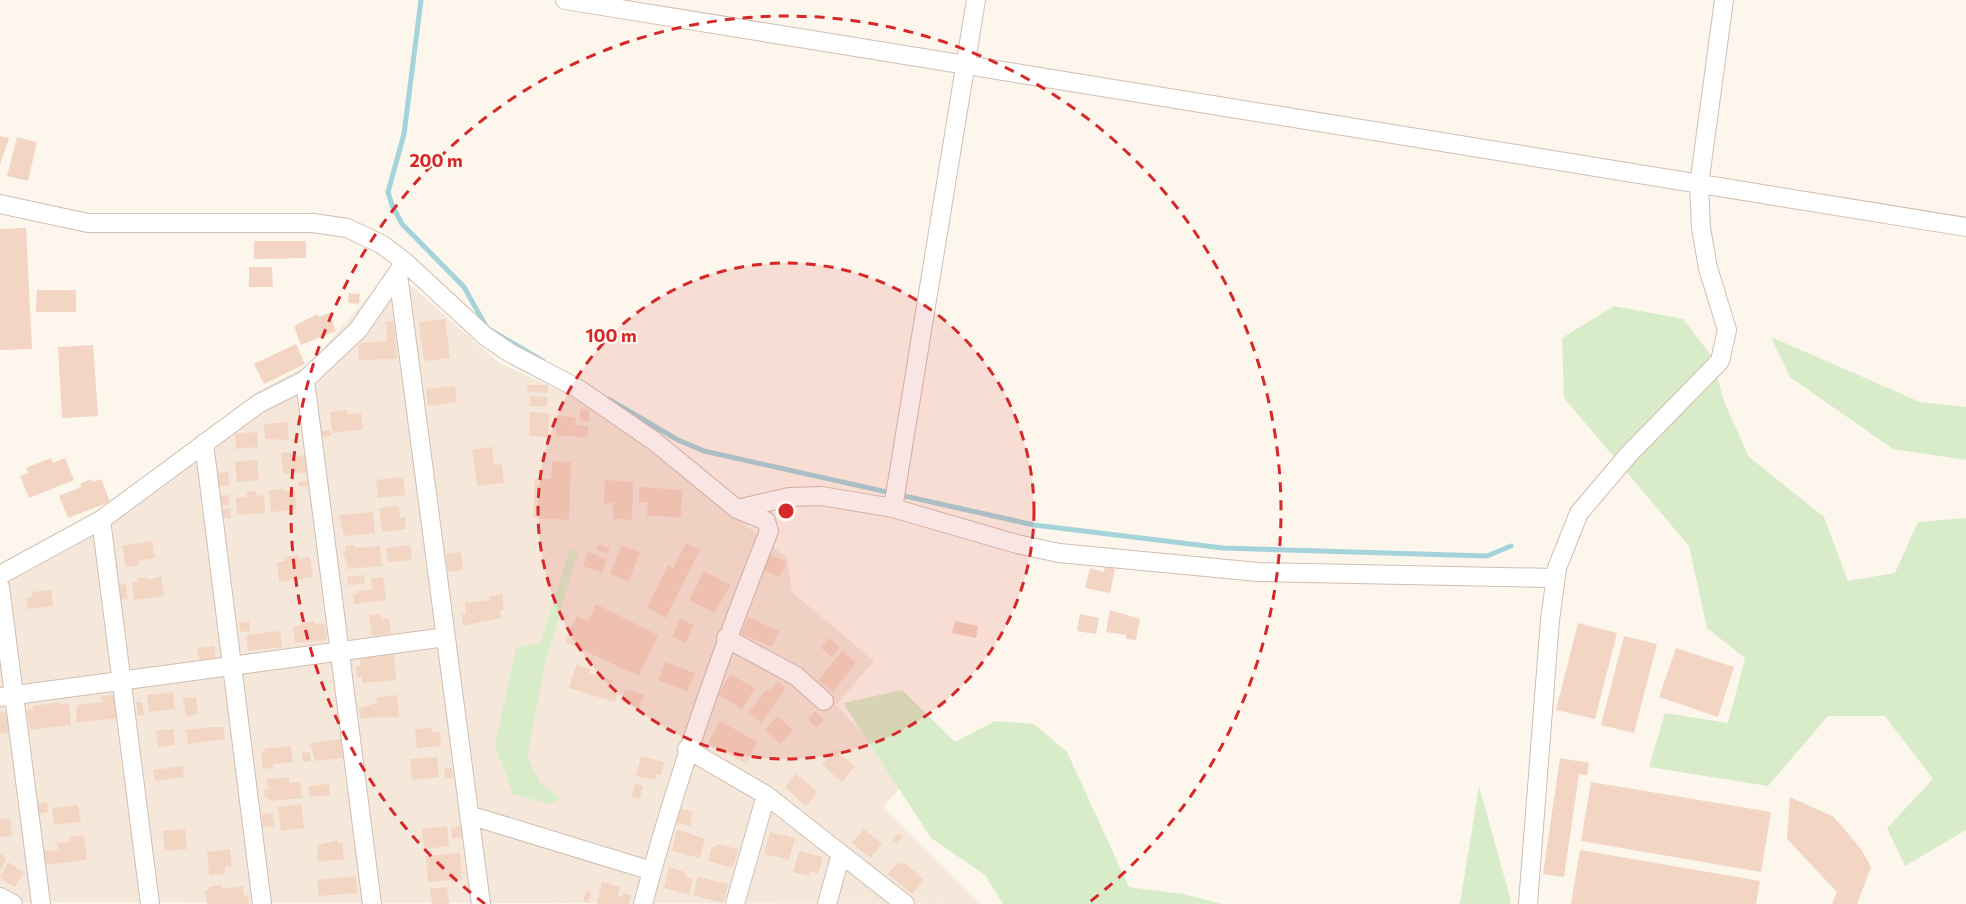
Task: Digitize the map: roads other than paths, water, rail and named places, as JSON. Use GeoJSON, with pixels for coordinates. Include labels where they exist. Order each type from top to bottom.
{"type":"FeatureCollection","features":[{"type":"Feature","properties":{"kind":"street"},"geometry":{"type":"LineString","coordinates":[[565,0],[1966,228]]}},
{"type":"Feature","properties":{"kind":"street"},"geometry":{"type":"LineString","coordinates":[[893,508],[976,0]]}},
{"type":"Feature","properties":{"kind":"street"},"geometry":{"type":"LineString","coordinates":[[1528,904],[1555,578],[1579,513],[1629,454],[1720,361],[1727,330],[1708,268],[1701,228],[1699,185],[1724,0]]}},
{"type":"Feature","properties":{"kind":"street"},"geometry":{"type":"LineString","coordinates":[[0,204],[88,223],[313,223],[347,228],[381,244],[401,268],[485,336],[510,353],[577,388],[635,428],[737,509],[766,521],[769,531],[726,638],[687,749],[643,904]]}},
{"type":"Feature","properties":{"kind":"street"},"geometry":{"type":"LineString","coordinates":[[0,575],[101,520],[258,404],[305,380],[358,330],[401,268]]}},
{"type":"Feature","properties":{"kind":"street"},"geometry":{"type":"LineString","coordinates":[[401,268],[481,904]]}},
{"type":"Feature","properties":{"kind":"street"},"geometry":{"type":"LineString","coordinates":[[305,380],[372,904]]}},
{"type":"Feature","properties":{"kind":"street"},"geometry":{"type":"LineString","coordinates":[[204,443],[262,904]]}},
{"type":"Feature","properties":{"kind":"street"},"geometry":{"type":"LineString","coordinates":[[737,509],[789,496],[821,496],[893,508],[1017,544],[1059,552],[1258,572],[1555,578]]}},
{"type":"Feature","properties":{"kind":"street"},"geometry":{"type":"LineString","coordinates":[[101,520],[150,904]]}},
{"type":"Feature","properties":{"kind":"street"},"geometry":{"type":"LineString","coordinates":[[0,587],[7,696],[41,904]]}},
{"type":"Feature","properties":{"kind":"street"},"geometry":{"type":"LineString","coordinates":[[7,696],[446,636]]}},
{"type":"Feature","properties":{"kind":"street"},"geometry":{"type":"LineString","coordinates":[[726,638],[796,676],[824,701]]}},
{"type":"Feature","properties":{"kind":"street"},"geometry":{"type":"LineString","coordinates":[[687,749],[766,795],[905,904]]}},
{"type":"Feature","properties":{"kind":"street"},"geometry":{"type":"LineString","coordinates":[[735,904],[766,795]]}},
{"type":"Feature","properties":{"kind":"street"},"geometry":{"type":"LineString","coordinates":[[469,816],[652,871]]}},
{"type":"Feature","properties":{"kind":"street"},"geometry":{"type":"LineString","coordinates":[[827,904],[841,854]]}},
{"type":"Feature","properties":{"kind":"street"},"geometry":{"type":"LineString","coordinates":[[0,897],[13,904]]}},
{"type":"Feature","properties":{"kind":"waterway"},"geometry":{"type":"LineString","coordinates":[[421,0],[404,134],[388,192],[392,205],[402,224],[464,287],[487,328],[543,361]]}},
{"type":"Feature","properties":{"kind":"waterway"},"geometry":{"type":"LineString","coordinates":[[608,399],[678,440],[704,451],[1034,525],[1223,548],[1487,556],[1511,546]]}}]}
